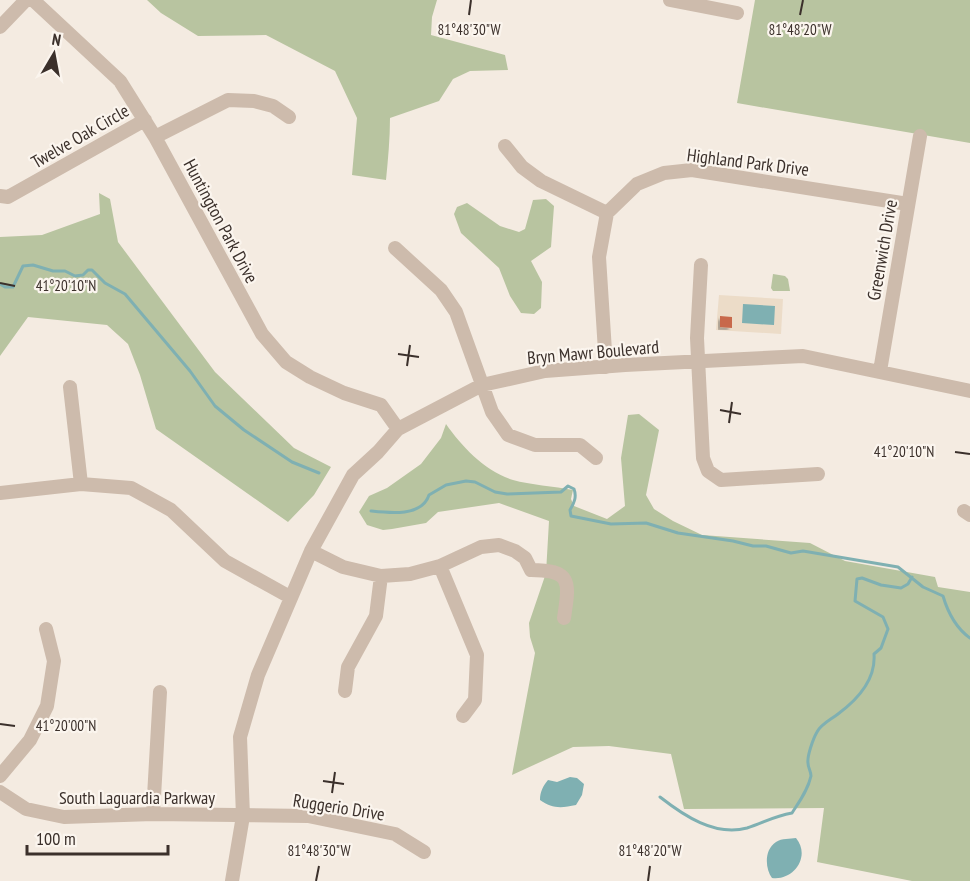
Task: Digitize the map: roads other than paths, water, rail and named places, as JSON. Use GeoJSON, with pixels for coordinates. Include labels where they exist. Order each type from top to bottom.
{"type":"FeatureCollection","features":[{"type":"Feature","properties":{"kind":"street"},"geometry":{"type":"LineString","coordinates":[[0,27],[26,0]]}},
{"type":"Feature","properties":{"kind":"street","name":"Huntington Park Drive"},"geometry":{"type":"LineString","coordinates":[[33,0],[120,81],[155,137],[262,334],[286,362],[310,377],[344,393],[381,405],[398,429]]}},
{"type":"Feature","properties":{"kind":"street"},"geometry":{"type":"LineString","coordinates":[[670,0],[737,13]]}},
{"type":"Feature","properties":{"kind":"street"},"geometry":{"type":"LineString","coordinates":[[155,137],[228,100],[254,101],[273,106],[288,117]]}},
{"type":"Feature","properties":{"kind":"street","name":"Twelve Oak Circle"},"geometry":{"type":"LineString","coordinates":[[0,196],[8,197],[145,120]]}},
{"type":"Feature","properties":{"kind":"street","name":"Greenwich Drive"},"geometry":{"type":"LineString","coordinates":[[880,371],[920,136]]}},
{"type":"Feature","properties":{"kind":"street"},"geometry":{"type":"LineString","coordinates":[[505,146],[522,167],[541,181],[607,213],[599,257],[606,367]]}},
{"type":"Feature","properties":{"kind":"street","name":"Highland Park Drive"},"geometry":{"type":"LineString","coordinates":[[607,213],[637,184],[664,173],[692,170],[908,204]]}},
{"type":"Feature","properties":{"kind":"street"},"geometry":{"type":"LineString","coordinates":[[395,248],[441,290],[456,312],[492,412],[508,435],[535,445],[580,446],[596,458]]}},
{"type":"Feature","properties":{"kind":"street"},"geometry":{"type":"LineString","coordinates":[[701,265],[697,338],[703,458],[708,471],[721,480],[818,474]]}},
{"type":"Feature","properties":{"kind":"street","name":"Bryn Mawr Boulevard"},"geometry":{"type":"LineString","coordinates":[[232,881],[243,816],[240,737],[258,675],[311,551],[353,475],[398,429],[482,385],[545,371],[803,356],[970,391]]}},
{"type":"Feature","properties":{"kind":"street"},"geometry":{"type":"LineString","coordinates":[[70,387],[81,484]]}},
{"type":"Feature","properties":{"kind":"street"},"geometry":{"type":"LineString","coordinates":[[0,493],[81,484],[131,488],[171,510],[225,561],[290,597]]}},
{"type":"Feature","properties":{"kind":"street"},"geometry":{"type":"LineString","coordinates":[[311,551],[343,567],[381,576],[410,574],[440,566],[481,547],[499,545],[525,558],[531,570],[557,572],[566,580],[569,588],[564,618]]}},
{"type":"Feature","properties":{"kind":"street"},"geometry":{"type":"LineString","coordinates":[[440,566],[477,655],[475,700],[463,717]]}},
{"type":"Feature","properties":{"kind":"street"},"geometry":{"type":"LineString","coordinates":[[345,691],[348,667],[376,616],[381,576]]}},
{"type":"Feature","properties":{"kind":"street"},"geometry":{"type":"LineString","coordinates":[[0,776],[30,740],[47,705],[54,662],[46,629]]}},
{"type":"Feature","properties":{"kind":"street"},"geometry":{"type":"LineString","coordinates":[[153,814],[160,692]]}},
{"type":"Feature","properties":{"kind":"street","name":"South Laguardia Parkway"},"geometry":{"type":"LineString","coordinates":[[0,792],[26,809],[64,817],[153,814],[243,816]]}},
{"type":"Feature","properties":{"kind":"street","name":"Ruggerio Drive"},"geometry":{"type":"LineString","coordinates":[[243,816],[308,816],[395,834],[424,852]]}},
{"type":"Feature","properties":{"kind":"water"},"geometry":{"type":"Polygon","coordinates":[[[743,304],[775,306],[774,325],[742,323],[743,304]]]}},
{"type":"Feature","properties":{"kind":"water"},"geometry":{"type":"Polygon","coordinates":[[[570,777],[577,778],[584,784],[582,795],[576,805],[557,807],[540,800],[542,789],[548,780],[557,782],[570,777]]]}},
{"type":"Feature","properties":{"kind":"water"},"geometry":{"type":"Polygon","coordinates":[[[796,838],[802,852],[798,866],[787,876],[772,878],[767,864],[772,845],[783,839],[796,838]]]}},
{"type":"Feature","properties":{"kind":"waterway"},"geometry":{"type":"LineString","coordinates":[[0,284],[13,287],[23,266],[33,265],[53,271],[65,271],[75,276],[92,270],[105,283],[125,294],[190,371],[215,406],[244,430],[292,462],[319,473]]}},
{"type":"Feature","properties":{"kind":"waterway"},"geometry":{"type":"LineString","coordinates":[[371,511],[395,513],[412,510],[420,507],[429,495],[446,485],[466,481],[507,494],[561,492],[568,486],[574,489],[575,495],[570,510],[571,516],[611,524],[646,523],[678,533],[753,546],[766,546],[791,553],[803,551],[898,567],[923,587],[943,596],[953,620],[970,638]]}},
{"type":"Feature","properties":{"kind":"waterway"},"geometry":{"type":"LineString","coordinates":[[660,797],[700,823],[723,829],[747,828],[792,813],[810,781],[808,756],[817,732],[823,724],[852,702],[864,688],[872,672],[874,654],[881,648],[888,629],[883,617],[855,601],[857,579],[862,578],[881,585],[901,588],[908,584],[912,577]]}}]}
